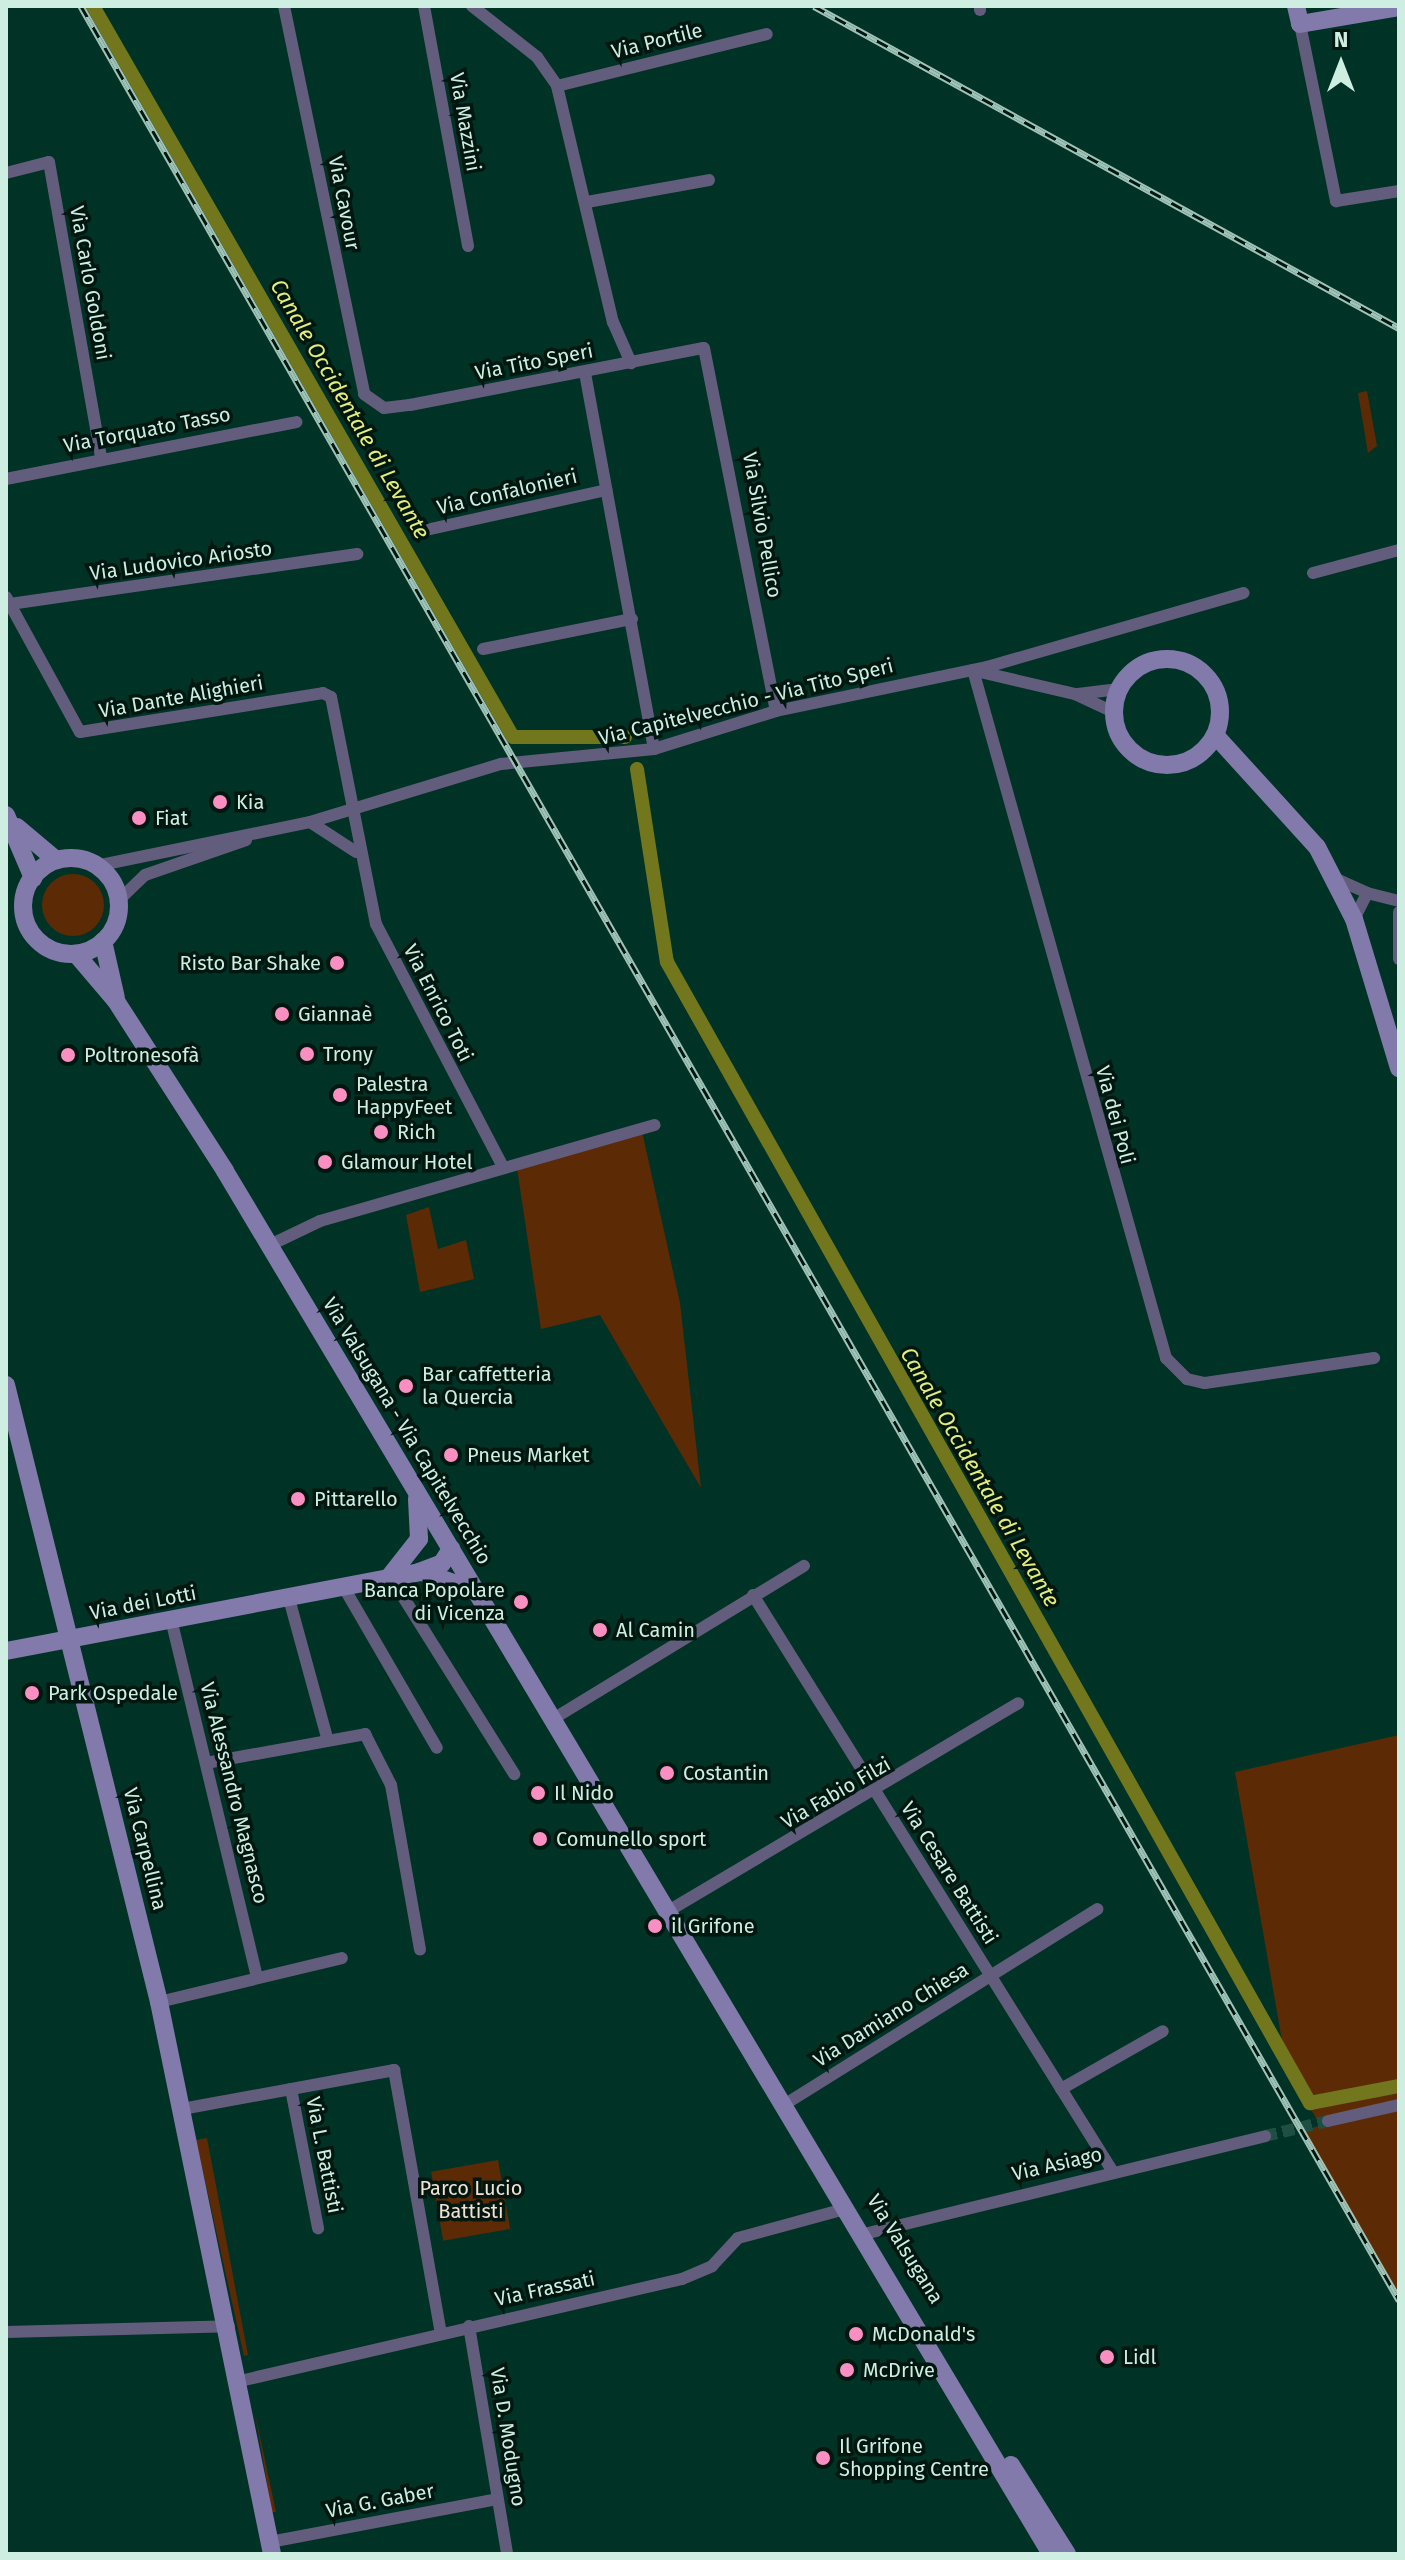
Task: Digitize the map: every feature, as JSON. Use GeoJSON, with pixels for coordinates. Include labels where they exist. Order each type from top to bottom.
{"type":"FeatureCollection","features":[{"type":"Feature","properties":{"kind":"main road"},"geometry":{"type":"LineString","coordinates":[[1298,15],[1399,7]]}},
{"type":"Feature","properties":{"kind":"main road"},"geometry":{"type":"LineString","coordinates":[[1148,663],[1190,664],[1217,695],[1215,735],[1201,753],[1174,765],[1144,760],[1121,741],[1113,712],[1119,689],[1148,663]]}},
{"type":"Feature","properties":{"kind":"main road"},"geometry":{"type":"LineString","coordinates":[[1215,735],[1241,768],[1290,811],[1333,878],[1354,919],[1399,1068]]}},
{"type":"Feature","properties":{"kind":"main road"},"geometry":{"type":"LineString","coordinates":[[1201,753],[1241,768]]}},
{"type":"Feature","properties":{"kind":"main road"},"geometry":{"type":"LineString","coordinates":[[6,815],[56,860],[96,866],[118,901],[103,941],[116,1001]]}},
{"type":"Feature","properties":{"kind":"main road"},"geometry":{"type":"LineString","coordinates":[[6,815],[28,929]]}},
{"type":"Feature","properties":{"kind":"main road"},"geometry":{"type":"LineString","coordinates":[[21,890],[56,860]]}},
{"type":"Feature","properties":{"kind":"main road"},"geometry":{"type":"LineString","coordinates":[[6,915],[28,929],[48,949],[76,954],[103,941]]}},
{"type":"Feature","properties":{"kind":"main road"},"geometry":{"type":"LineString","coordinates":[[76,954],[116,1001]]}},
{"type":"Feature","properties":{"kind":"main road","name":"Via Valsugana - Via Capitelvecchio"},"geometry":{"type":"LineString","coordinates":[[116,1001],[270,1245],[804,2132]]}},
{"type":"Feature","properties":{"kind":"main road","name":"Via Carpellina"},"geometry":{"type":"LineString","coordinates":[[6,1385],[72,1639],[159,2002],[229,2326],[271,2548]]}},
{"type":"Feature","properties":{"kind":"main road"},"geometry":{"type":"LineString","coordinates":[[413,1484],[419,1539],[404,1570],[477,1591]]}},
{"type":"Feature","properties":{"kind":"main road","name":"Via dei Lotti"},"geometry":{"type":"LineString","coordinates":[[6,1651],[343,1586],[442,1563],[451,1549]]}},
{"type":"Feature","properties":{"kind":"main road"},"geometry":{"type":"LineString","coordinates":[[804,2132],[845,2209],[865,2233],[1051,2554]]}},
{"type":"Feature","properties":{"kind":"main road","name":"Via Valsugana"},"geometry":{"type":"LineString","coordinates":[[804,2132],[1067,2554]]}},
{"type":"Feature","properties":{"kind":"street","name":"Via Cavour"},"geometry":{"type":"LineString","coordinates":[[284,6],[359,382],[372,405]]}},
{"type":"Feature","properties":{"kind":"street","name":"Via Mazzini"},"geometry":{"type":"LineString","coordinates":[[424,6],[468,246]]}},
{"type":"Feature","properties":{"kind":"street"},"geometry":{"type":"LineString","coordinates":[[472,6],[537,57],[557,86],[587,202],[613,322],[631,363]]}},
{"type":"Feature","properties":{"kind":"street"},"geometry":{"type":"LineString","coordinates":[[1298,15],[1336,201],[1399,191]]}},
{"type":"Feature","properties":{"kind":"street","name":"Via Portile"},"geometry":{"type":"LineString","coordinates":[[557,86],[767,34]]}},
{"type":"Feature","properties":{"kind":"street","name":"Via Carlo Goldoni"},"geometry":{"type":"LineString","coordinates":[[6,173],[49,162],[101,458]]}},
{"type":"Feature","properties":{"kind":"street"},"geometry":{"type":"LineString","coordinates":[[587,202],[709,180]]}},
{"type":"Feature","properties":{"kind":"street","name":"Via Tito Speri"},"geometry":{"type":"LineString","coordinates":[[372,405],[410,405],[704,348]]}},
{"type":"Feature","properties":{"kind":"street","name":"Via Silvio Pellico"},"geometry":{"type":"LineString","coordinates":[[704,348],[776,711]]}},
{"type":"Feature","properties":{"kind":"street","name":"Via Confalonieri"},"geometry":{"type":"LineString","coordinates":[[585,373],[654,749]]}},
{"type":"Feature","properties":{"kind":"street","name":"Via Torquato Tasso"},"geometry":{"type":"LineString","coordinates":[[6,479],[296,422]]}},
{"type":"Feature","properties":{"kind":"street","name":"Via Confalonieri"},"geometry":{"type":"LineString","coordinates":[[417,532],[606,490]]}},
{"type":"Feature","properties":{"kind":"street"},"geometry":{"type":"LineString","coordinates":[[1313,573],[1399,550]]}},
{"type":"Feature","properties":{"kind":"street","name":"Via Ludovico Ariosto"},"geometry":{"type":"LineString","coordinates":[[8,600],[357,554]]}},
{"type":"Feature","properties":{"kind":"street","name":"Via Capitelvecchio - Via Tito Speri"},"geometry":{"type":"LineString","coordinates":[[256,835],[524,759],[654,749],[776,711],[973,670],[1244,593]]}},
{"type":"Feature","properties":{"kind":"street","name":"Via Dante Alighieri"},"geometry":{"type":"LineString","coordinates":[[8,600],[80,732],[327,694],[353,806]]}},
{"type":"Feature","properties":{"kind":"street"},"geometry":{"type":"LineString","coordinates":[[483,649],[632,619]]}},
{"type":"Feature","properties":{"kind":"street"},"geometry":{"type":"LineString","coordinates":[[973,670],[1075,694],[1113,712]]}},
{"type":"Feature","properties":{"kind":"street","name":"Via dei Poli"},"geometry":{"type":"LineString","coordinates":[[973,670],[1166,1358],[1187,1379],[1205,1383],[1374,1358]]}},
{"type":"Feature","properties":{"kind":"street"},"geometry":{"type":"LineString","coordinates":[[1075,694],[1119,689]]}},
{"type":"Feature","properties":{"kind":"street","name":"Via Enrico Toti"},"geometry":{"type":"LineString","coordinates":[[353,806],[356,852],[376,924],[502,1165]]}},
{"type":"Feature","properties":{"kind":"street"},"geometry":{"type":"LineString","coordinates":[[310,822],[356,852]]}},
{"type":"Feature","properties":{"kind":"street"},"geometry":{"type":"LineString","coordinates":[[96,866],[256,835]]}},
{"type":"Feature","properties":{"kind":"street"},"geometry":{"type":"LineString","coordinates":[[118,901],[145,875],[256,835]]}},
{"type":"Feature","properties":{"kind":"street"},"geometry":{"type":"LineString","coordinates":[[1333,878],[1367,893],[1399,901]]}},
{"type":"Feature","properties":{"kind":"street"},"geometry":{"type":"LineString","coordinates":[[1354,919],[1367,893]]}},
{"type":"Feature","properties":{"kind":"street"},"geometry":{"type":"LineString","coordinates":[[1399,912],[1399,959]]}},
{"type":"Feature","properties":{"kind":"street"},"geometry":{"type":"LineString","coordinates":[[270,1245],[311,1224],[502,1165],[655,1125]]}},
{"type":"Feature","properties":{"kind":"street"},"geometry":{"type":"LineString","coordinates":[[553,1719],[804,1566]]}},
{"type":"Feature","properties":{"kind":"street"},"geometry":{"type":"LineString","coordinates":[[404,1570],[514,1774]]}},
{"type":"Feature","properties":{"kind":"street"},"geometry":{"type":"LineString","coordinates":[[343,1586],[437,1748]]}},
{"type":"Feature","properties":{"kind":"street"},"geometry":{"type":"LineString","coordinates":[[288,1595],[327,1738]]}},
{"type":"Feature","properties":{"kind":"street","name":"Via Cesare Battisti"},"geometry":{"type":"LineString","coordinates":[[753,1595],[1113,2172]]}},
{"type":"Feature","properties":{"kind":"street","name":"Via Alessandro Magnasco"},"geometry":{"type":"LineString","coordinates":[[171,1619],[257,1976]]}},
{"type":"Feature","properties":{"kind":"street","name":"Via Fabio Filzi"},"geometry":{"type":"LineString","coordinates":[[670,1910],[876,1794],[1018,1703]]}},
{"type":"Feature","properties":{"kind":"street"},"geometry":{"type":"LineString","coordinates":[[206,1763],[327,1738],[365,1734],[382,1760],[420,1949]]}},
{"type":"Feature","properties":{"kind":"street","name":"Via Damiano Chiesa"},"geometry":{"type":"LineString","coordinates":[[787,2103],[1097,1909]]}},
{"type":"Feature","properties":{"kind":"street"},"geometry":{"type":"LineString","coordinates":[[159,2002],[342,1958]]}},
{"type":"Feature","properties":{"kind":"street"},"geometry":{"type":"LineString","coordinates":[[1061,2089],[1163,2031]]}},
{"type":"Feature","properties":{"kind":"street","name":"Via L. Battisti"},"geometry":{"type":"LineString","coordinates":[[182,2109],[394,2070],[441,2333]]}},
{"type":"Feature","properties":{"kind":"street","name":"Via L. Battisti"},"geometry":{"type":"LineString","coordinates":[[291,2089],[318,2228]]}},
{"type":"Feature","properties":{"kind":"street"},"geometry":{"type":"LineString","coordinates":[[1328,2121],[1399,2105]]}},
{"type":"Feature","properties":{"kind":"street","name":"Via Asiago"},"geometry":{"type":"LineString","coordinates":[[865,2233],[1265,2136]]}},
{"type":"Feature","properties":{"kind":"street","name":"Via Frassati"},"geometry":{"type":"LineString","coordinates":[[240,2381],[682,2279],[712,2266],[738,2238],[845,2209]]}},
{"type":"Feature","properties":{"kind":"street"},"geometry":{"type":"LineString","coordinates":[[6,2332],[229,2326]]}},
{"type":"Feature","properties":{"kind":"street","name":"Via D. Modugno"},"geometry":{"type":"LineString","coordinates":[[469,2326],[507,2554]]}},
{"type":"Feature","properties":{"kind":"street","name":"Via G. Gaber"},"geometry":{"type":"LineString","coordinates":[[271,2548],[497,2499]]}},
{"type":"Feature","properties":{"kind":"green space"},"geometry":{"type":"Polygon","coordinates":[[[1367,391],[1377,446],[1368,453],[1358,393],[1367,391]]]}},
{"type":"Feature","properties":{"kind":"green space"},"geometry":{"type":"Polygon","coordinates":[[[67,874],[79,874],[95,883],[102,893],[102,917],[95,927],[79,936],[67,936],[47,922],[42,911],[42,899],[56,879],[67,874]]]}},
{"type":"Feature","properties":{"kind":"green space"},"geometry":{"type":"Polygon","coordinates":[[[641,1127],[680,1303],[701,1488],[600,1315],[541,1329],[517,1168],[641,1127]]]}},
{"type":"Feature","properties":{"kind":"green space"},"geometry":{"type":"Polygon","coordinates":[[[429,1207],[438,1249],[466,1240],[474,1279],[420,1292],[406,1215],[429,1207]]]}},
{"type":"Feature","properties":{"kind":"green space"},"geometry":{"type":"Polygon","coordinates":[[[1399,1735],[1399,2100],[1316,2118],[1287,2069],[1235,1772],[1399,1735]]]}},
{"type":"Feature","properties":{"kind":"green space"},"geometry":{"type":"Polygon","coordinates":[[[1399,2107],[1399,2298],[1302,2130],[1399,2107]]]}},
{"type":"Feature","properties":{"kind":"green space"},"geometry":{"type":"Polygon","coordinates":[[[207,2138],[248,2355],[244,2356],[196,2140],[207,2138]]]}},
{"type":"Feature","properties":{"kind":"green space","name":"Parco Lucio Battisti"},"geometry":{"type":"Polygon","coordinates":[[[498,2160],[510,2229],[443,2241],[431,2172],[498,2160]]]}},
{"type":"Feature","properties":{"kind":"green space"},"geometry":{"type":"Polygon","coordinates":[[[255,2413],[276,2512],[272,2512],[255,2413]]]}},
{"type":"Feature","properties":{"kind":"waterway","name":"Canale Occidentale di Levante"},"geometry":{"type":"LineString","coordinates":[[93,6],[513,737],[625,737]]}},
{"type":"Feature","properties":{"kind":"waterway","name":"Canale Occidentale di Levante"},"geometry":{"type":"LineString","coordinates":[[637,769],[667,962],[1310,2103],[1399,2086]]}},
{"type":"Feature","properties":{"kind":"tunnel"},"geometry":{"type":"LineString","coordinates":[[1265,2136],[1328,2121]]}},
{"type":"Feature","properties":{"kind":"railway"},"geometry":{"type":"LineString","coordinates":[[81,6],[1399,2300]]}},
{"type":"Feature","properties":{"kind":"railway"},"geometry":{"type":"LineString","coordinates":[[814,6],[1399,328]]}},
{"type":"Feature","properties":{"kind":"place","name":"Kia"},"geometry":{"type":"Point","coordinates":[220,802]}},
{"type":"Feature","properties":{"kind":"place","name":"Fiat"},"geometry":{"type":"Point","coordinates":[139,818]}},
{"type":"Feature","properties":{"kind":"place","name":"Risto Bar Shake"},"geometry":{"type":"Point","coordinates":[337,963]}},
{"type":"Feature","properties":{"kind":"place","name":"Giannaè"},"geometry":{"type":"Point","coordinates":[282,1014]}},
{"type":"Feature","properties":{"kind":"place","name":"Trony"},"geometry":{"type":"Point","coordinates":[307,1054]}},
{"type":"Feature","properties":{"kind":"place","name":"Poltronesofà"},"geometry":{"type":"Point","coordinates":[68,1055]}},
{"type":"Feature","properties":{"kind":"place","name":"Palestra HappyFeet"},"geometry":{"type":"Point","coordinates":[340,1095]}},
{"type":"Feature","properties":{"kind":"place","name":"Rich"},"geometry":{"type":"Point","coordinates":[381,1132]}},
{"type":"Feature","properties":{"kind":"place","name":"Glamour Hotel"},"geometry":{"type":"Point","coordinates":[325,1162]}},
{"type":"Feature","properties":{"kind":"place","name":"Bar caffetteria la Quercia"},"geometry":{"type":"Point","coordinates":[406,1386]}},
{"type":"Feature","properties":{"kind":"place","name":"Pneus Market"},"geometry":{"type":"Point","coordinates":[451,1455]}},
{"type":"Feature","properties":{"kind":"place","name":"Pittarello"},"geometry":{"type":"Point","coordinates":[298,1499]}},
{"type":"Feature","properties":{"kind":"place","name":"Banca Popolare di Vicenza"},"geometry":{"type":"Point","coordinates":[521,1602]}},
{"type":"Feature","properties":{"kind":"place","name":"Al Camin"},"geometry":{"type":"Point","coordinates":[600,1630]}},
{"type":"Feature","properties":{"kind":"place","name":"Park Ospedale"},"geometry":{"type":"Point","coordinates":[32,1693]}},
{"type":"Feature","properties":{"kind":"place","name":"Costantin"},"geometry":{"type":"Point","coordinates":[667,1773]}},
{"type":"Feature","properties":{"kind":"place","name":"Il Nido"},"geometry":{"type":"Point","coordinates":[538,1793]}},
{"type":"Feature","properties":{"kind":"place","name":"Comunello sport"},"geometry":{"type":"Point","coordinates":[540,1839]}},
{"type":"Feature","properties":{"kind":"place","name":"il Grifone"},"geometry":{"type":"Point","coordinates":[655,1926]}},
{"type":"Feature","properties":{"kind":"place","name":"McDonald's"},"geometry":{"type":"Point","coordinates":[856,2334]}},
{"type":"Feature","properties":{"kind":"place","name":"Lidl"},"geometry":{"type":"Point","coordinates":[1107,2357]}},
{"type":"Feature","properties":{"kind":"place","name":"McDrive"},"geometry":{"type":"Point","coordinates":[847,2370]}},
{"type":"Feature","properties":{"kind":"place","name":"Il Grifone Shopping Centre"},"geometry":{"type":"Point","coordinates":[823,2458]}}]}
